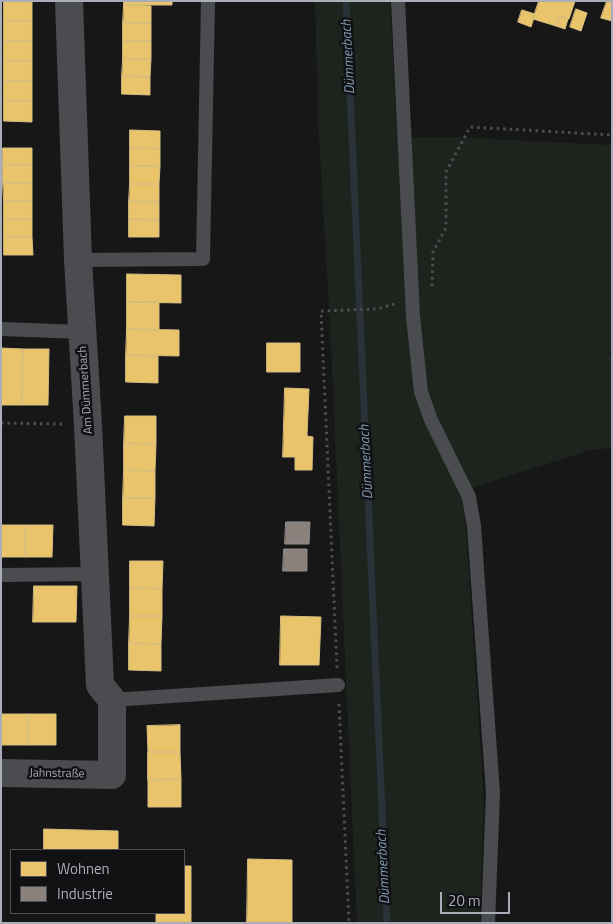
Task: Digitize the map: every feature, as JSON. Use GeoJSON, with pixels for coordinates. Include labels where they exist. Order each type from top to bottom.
{"type":"FeatureCollection","features":[{"type":"Feature","properties":{"kind":"street","name":"Am Dümmerbach"},"geometry":{"type":"LineString","coordinates":[[69,1],[78,260],[88,424],[100,685],[112,700]]}},
{"type":"Feature","properties":{"kind":"street","name":"Jahnstraße"},"geometry":{"type":"LineString","coordinates":[[1,773],[112,775],[112,700]]}},
{"type":"Feature","properties":{"kind":"lane"},"geometry":{"type":"LineString","coordinates":[[78,260],[203,259],[208,1]]}},
{"type":"Feature","properties":{"kind":"lane"},"geometry":{"type":"LineString","coordinates":[[398,1],[412,299],[421,392],[431,420],[469,496],[474,526],[493,793],[488,923]]}},
{"type":"Feature","properties":{"kind":"lane"},"geometry":{"type":"LineString","coordinates":[[1,330],[82,332]]}},
{"type":"Feature","properties":{"kind":"lane"},"geometry":{"type":"LineString","coordinates":[[1,575],[94,574]]}},
{"type":"Feature","properties":{"kind":"lane"},"geometry":{"type":"LineString","coordinates":[[112,700],[338,685]]}},
{"type":"Feature","properties":{"kind":"path"},"geometry":{"type":"LineString","coordinates":[[349,923],[321,311],[376,309],[412,299],[432,289],[433,252],[446,228],[446,172],[470,127],[612,135]]}},
{"type":"Feature","properties":{"kind":"path"},"geometry":{"type":"LineString","coordinates":[[1,423],[88,424]]}},
{"type":"Feature","properties":{"kind":"shaded area"},"geometry":{"type":"Polygon","coordinates":[[[315,1],[390,1],[397,138],[450,137],[612,145],[612,352],[606,353],[612,355],[612,448],[590,450],[475,487],[464,499],[484,800],[480,923],[357,923],[330,324],[318,120],[315,1]]]}},
{"type":"Feature","properties":{"kind":"building: Wohnen"},"geometry":{"type":"Polygon","coordinates":[[[4,1],[32,1],[32,21],[4,21],[4,1]]]}},
{"type":"Feature","properties":{"kind":"building: Wohnen"},"geometry":{"type":"Polygon","coordinates":[[[124,1],[172,1],[172,5],[124,5],[124,1]]]}},
{"type":"Feature","properties":{"kind":"building: Wohnen"},"geometry":{"type":"Polygon","coordinates":[[[539,1],[575,1],[569,19],[559,16],[556,26],[533,19],[539,1]]]}},
{"type":"Feature","properties":{"kind":"building: Wohnen"},"geometry":{"type":"Polygon","coordinates":[[[607,1],[612,1],[612,21],[601,18],[607,1]]]}},
{"type":"Feature","properties":{"kind":"building: Wohnen"},"geometry":{"type":"Polygon","coordinates":[[[124,5],[151,6],[151,23],[123,23],[124,5]]]}},
{"type":"Feature","properties":{"kind":"building: Wohnen"},"geometry":{"type":"Polygon","coordinates":[[[576,9],[587,13],[581,31],[570,27],[576,9]]]}},
{"type":"Feature","properties":{"kind":"building: Wohnen"},"geometry":{"type":"Polygon","coordinates":[[[522,10],[535,14],[531,27],[518,22],[522,10]]]}},
{"type":"Feature","properties":{"kind":"building: Wohnen"},"geometry":{"type":"Polygon","coordinates":[[[559,16],[568,19],[565,29],[556,26],[559,16]]]}},
{"type":"Feature","properties":{"kind":"building: Wohnen"},"geometry":{"type":"Polygon","coordinates":[[[4,21],[32,21],[32,41],[4,41],[4,21]]]}},
{"type":"Feature","properties":{"kind":"building: Wohnen"},"geometry":{"type":"Polygon","coordinates":[[[123,23],[151,23],[151,41],[123,41],[123,23]]]}},
{"type":"Feature","properties":{"kind":"building: Wohnen"},"geometry":{"type":"Polygon","coordinates":[[[4,41],[32,41],[32,61],[4,61],[4,41]]]}},
{"type":"Feature","properties":{"kind":"building: Wohnen"},"geometry":{"type":"Polygon","coordinates":[[[123,41],[151,41],[151,59],[123,59],[123,41]]]}},
{"type":"Feature","properties":{"kind":"building: Wohnen"},"geometry":{"type":"Polygon","coordinates":[[[123,59],[151,59],[150,77],[122,76],[123,59]]]}},
{"type":"Feature","properties":{"kind":"building: Wohnen"},"geometry":{"type":"Polygon","coordinates":[[[4,61],[32,61],[32,81],[4,81],[4,61]]]}},
{"type":"Feature","properties":{"kind":"building: Wohnen"},"geometry":{"type":"Polygon","coordinates":[[[122,76],[150,77],[150,95],[122,94],[122,76]]]}},
{"type":"Feature","properties":{"kind":"building: Wohnen"},"geometry":{"type":"Polygon","coordinates":[[[4,81],[32,81],[32,101],[4,101],[4,81]]]}},
{"type":"Feature","properties":{"kind":"building: Wohnen"},"geometry":{"type":"Polygon","coordinates":[[[4,101],[32,101],[32,122],[4,121],[4,101]]]}},
{"type":"Feature","properties":{"kind":"building: Wohnen"},"geometry":{"type":"Polygon","coordinates":[[[130,130],[160,131],[160,149],[130,148],[130,130]]]}},
{"type":"Feature","properties":{"kind":"building: Wohnen"},"geometry":{"type":"Polygon","coordinates":[[[3,148],[32,148],[32,165],[3,165],[3,148]]]}},
{"type":"Feature","properties":{"kind":"building: Wohnen"},"geometry":{"type":"Polygon","coordinates":[[[130,148],[160,149],[160,166],[130,166],[130,148]]]}},
{"type":"Feature","properties":{"kind":"building: Wohnen"},"geometry":{"type":"Polygon","coordinates":[[[3,165],[32,165],[32,183],[3,183],[3,165]]]}},
{"type":"Feature","properties":{"kind":"building: Wohnen"},"geometry":{"type":"Polygon","coordinates":[[[130,166],[160,166],[159,184],[130,184],[130,166]]]}},
{"type":"Feature","properties":{"kind":"building: Wohnen"},"geometry":{"type":"Polygon","coordinates":[[[3,183],[32,183],[32,201],[4,201],[3,183]]]}},
{"type":"Feature","properties":{"kind":"building: Wohnen"},"geometry":{"type":"Polygon","coordinates":[[[130,184],[159,184],[159,202],[129,201],[130,184]]]}},
{"type":"Feature","properties":{"kind":"building: Wohnen"},"geometry":{"type":"Polygon","coordinates":[[[4,201],[32,201],[32,219],[4,219],[4,201]]]}},
{"type":"Feature","properties":{"kind":"building: Wohnen"},"geometry":{"type":"Polygon","coordinates":[[[129,201],[159,202],[159,220],[129,219],[129,201]]]}},
{"type":"Feature","properties":{"kind":"building: Wohnen"},"geometry":{"type":"Polygon","coordinates":[[[4,219],[32,219],[32,237],[4,237],[4,219]]]}},
{"type":"Feature","properties":{"kind":"building: Wohnen"},"geometry":{"type":"Polygon","coordinates":[[[129,219],[159,220],[159,237],[129,237],[129,219]]]}},
{"type":"Feature","properties":{"kind":"building: Wohnen"},"geometry":{"type":"Polygon","coordinates":[[[4,237],[32,237],[33,255],[4,255],[4,237]]]}},
{"type":"Feature","properties":{"kind":"building: Wohnen"},"geometry":{"type":"Polygon","coordinates":[[[127,274],[181,275],[181,303],[127,302],[127,274]]]}},
{"type":"Feature","properties":{"kind":"building: Wohnen"},"geometry":{"type":"Polygon","coordinates":[[[127,302],[159,302],[159,330],[127,329],[127,302]]]}},
{"type":"Feature","properties":{"kind":"building: Wohnen"},"geometry":{"type":"Polygon","coordinates":[[[127,329],[179,330],[179,356],[126,355],[127,329]]]}},
{"type":"Feature","properties":{"kind":"building: Wohnen"},"geometry":{"type":"Polygon","coordinates":[[[267,343],[300,343],[300,372],[267,372],[267,343]]]}},
{"type":"Feature","properties":{"kind":"building: Wohnen"},"geometry":{"type":"Polygon","coordinates":[[[1,348],[23,349],[22,405],[1,405],[1,348]]]}},
{"type":"Feature","properties":{"kind":"building: Wohnen"},"geometry":{"type":"Polygon","coordinates":[[[23,349],[49,349],[48,405],[22,405],[23,349]]]}},
{"type":"Feature","properties":{"kind":"building: Wohnen"},"geometry":{"type":"Polygon","coordinates":[[[126,355],[158,356],[158,383],[126,382],[126,355]]]}},
{"type":"Feature","properties":{"kind":"building: Wohnen"},"geometry":{"type":"Polygon","coordinates":[[[285,388],[309,389],[307,436],[313,437],[312,470],[295,470],[295,457],[283,457],[285,388]]]}},
{"type":"Feature","properties":{"kind":"building: Wohnen"},"geometry":{"type":"Polygon","coordinates":[[[125,416],[156,416],[156,444],[124,443],[125,416]]]}},
{"type":"Feature","properties":{"kind":"building: Wohnen"},"geometry":{"type":"Polygon","coordinates":[[[124,443],[156,444],[155,471],[124,470],[124,443]]]}},
{"type":"Feature","properties":{"kind":"building: Wohnen"},"geometry":{"type":"Polygon","coordinates":[[[124,470],[155,471],[155,498],[123,498],[124,470]]]}},
{"type":"Feature","properties":{"kind":"building: Wohnen"},"geometry":{"type":"Polygon","coordinates":[[[123,498],[155,498],[154,526],[123,525],[123,498]]]}},
{"type":"Feature","properties":{"kind":"building: Wohnen"},"geometry":{"type":"Polygon","coordinates":[[[1,525],[25,525],[25,557],[1,557],[1,525]]]}},
{"type":"Feature","properties":{"kind":"building: Wohnen"},"geometry":{"type":"Polygon","coordinates":[[[25,525],[53,525],[52,557],[25,557],[25,525]]]}},
{"type":"Feature","properties":{"kind":"building: Wohnen"},"geometry":{"type":"Polygon","coordinates":[[[130,561],[163,561],[162,589],[130,588],[130,561]]]}},
{"type":"Feature","properties":{"kind":"building: Wohnen"},"geometry":{"type":"Polygon","coordinates":[[[34,586],[77,586],[76,622],[33,622],[34,586]]]}},
{"type":"Feature","properties":{"kind":"building: Wohnen"},"geometry":{"type":"Polygon","coordinates":[[[130,588],[162,589],[162,616],[130,616],[130,588]]]}},
{"type":"Feature","properties":{"kind":"building: Wohnen"},"geometry":{"type":"Polygon","coordinates":[[[130,616],[162,616],[161,644],[129,643],[130,616]]]}},
{"type":"Feature","properties":{"kind":"building: Wohnen"},"geometry":{"type":"Polygon","coordinates":[[[281,616],[321,617],[319,665],[280,665],[281,616]]]}},
{"type":"Feature","properties":{"kind":"building: Wohnen"},"geometry":{"type":"Polygon","coordinates":[[[129,643],[161,644],[161,671],[129,670],[129,643]]]}},
{"type":"Feature","properties":{"kind":"building: Wohnen"},"geometry":{"type":"Polygon","coordinates":[[[1,714],[29,714],[28,745],[1,745],[1,714]]]}},
{"type":"Feature","properties":{"kind":"building: Wohnen"},"geometry":{"type":"Polygon","coordinates":[[[29,714],[56,714],[56,745],[28,745],[29,714]]]}},
{"type":"Feature","properties":{"kind":"building: Wohnen"},"geometry":{"type":"Polygon","coordinates":[[[180,725],[180,752],[148,752],[147,726],[180,725]]]}},
{"type":"Feature","properties":{"kind":"building: Wohnen"},"geometry":{"type":"Polygon","coordinates":[[[148,752],[180,752],[181,779],[148,780],[148,752]]]}},
{"type":"Feature","properties":{"kind":"building: Wohnen"},"geometry":{"type":"Polygon","coordinates":[[[181,779],[181,807],[148,807],[148,780],[181,779]]]}},
{"type":"Feature","properties":{"kind":"building: Wohnen"},"geometry":{"type":"Polygon","coordinates":[[[44,829],[118,831],[118,849],[44,849],[44,829]]]}},
{"type":"Feature","properties":{"kind":"building: Wohnen"},"geometry":{"type":"Polygon","coordinates":[[[248,859],[292,860],[292,923],[247,923],[248,859]]]}},
{"type":"Feature","properties":{"kind":"building: Wohnen"},"geometry":{"type":"Polygon","coordinates":[[[185,866],[191,866],[191,923],[156,923],[156,914],[185,914],[185,866]]]}},
{"type":"Feature","properties":{"kind":"building: Industrie"},"geometry":{"type":"Polygon","coordinates":[[[286,522],[310,522],[309,544],[285,544],[286,522]]]}},
{"type":"Feature","properties":{"kind":"building: Industrie"},"geometry":{"type":"Polygon","coordinates":[[[284,549],[307,549],[307,571],[283,571],[284,549]]]}},
{"type":"Feature","properties":{"kind":"waterway","name":"Dümmerbach"},"geometry":{"type":"LineString","coordinates":[[346,1],[387,923]]}}]}
